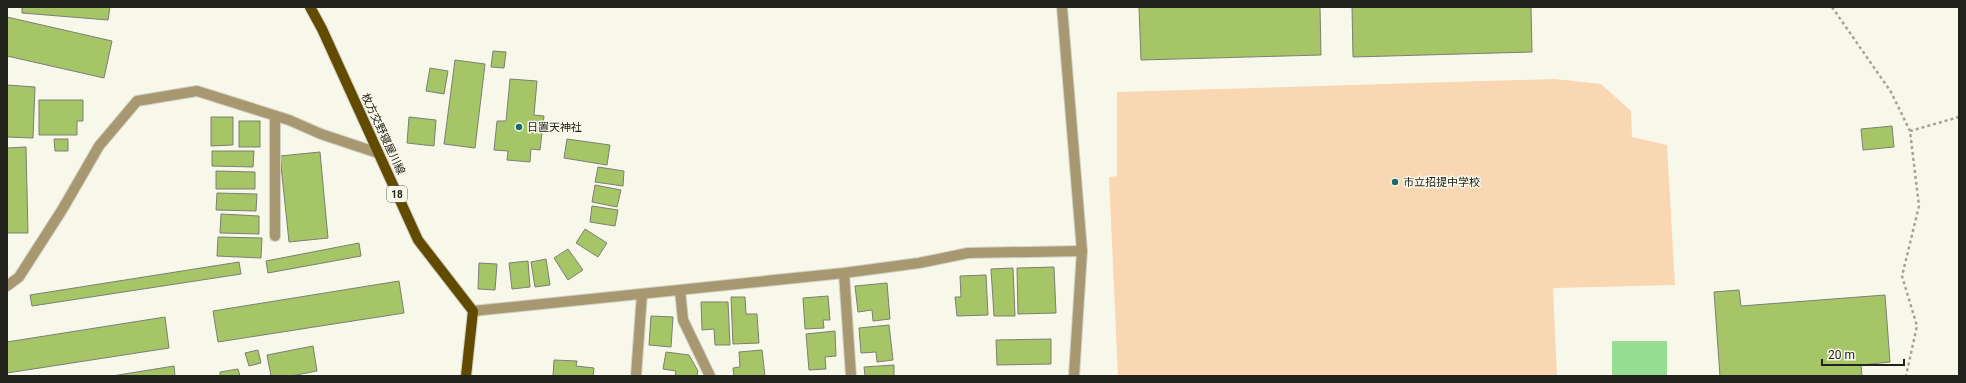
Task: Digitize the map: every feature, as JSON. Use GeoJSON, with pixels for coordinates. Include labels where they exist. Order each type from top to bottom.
{"type":"FeatureCollection","features":[{"type":"Feature","properties":{"kind":"main road","name":"枚方交野寝屋川線"},"geometry":{"type":"LineString","coordinates":[[310,7],[418,240],[473,311]]}},
{"type":"Feature","properties":{"kind":"main road"},"geometry":{"type":"LineString","coordinates":[[466,376],[473,311]]}},
{"type":"Feature","properties":{"kind":"street"},"geometry":{"type":"LineString","coordinates":[[1062,7],[1082,251],[1074,376]]}},
{"type":"Feature","properties":{"kind":"street"},"geometry":{"type":"LineString","coordinates":[[7,286],[19,277],[62,210],[99,146],[137,101],[198,91],[275,116],[321,134],[378,153]]}},
{"type":"Feature","properties":{"kind":"street"},"geometry":{"type":"LineString","coordinates":[[275,116],[275,236]]}},
{"type":"Feature","properties":{"kind":"street"},"geometry":{"type":"LineString","coordinates":[[473,311],[844,273],[968,253],[1082,251]]}},
{"type":"Feature","properties":{"kind":"street"},"geometry":{"type":"LineString","coordinates":[[844,273],[851,376]]}},
{"type":"Feature","properties":{"kind":"street"},"geometry":{"type":"LineString","coordinates":[[680,290],[683,320],[710,376]]}},
{"type":"Feature","properties":{"kind":"street"},"geometry":{"type":"LineString","coordinates":[[636,376],[642,294]]}},
{"type":"Feature","properties":{"kind":"path"},"geometry":{"type":"LineString","coordinates":[[1832,7],[1890,92],[1910,130],[1919,206],[1902,276],[1917,326],[1906,376]]}},
{"type":"Feature","properties":{"kind":"path"},"geometry":{"type":"LineString","coordinates":[[1910,130],[1959,117]]}},
{"type":"Feature","properties":{"kind":"shaded area","name":"市立招提中学校"},"geometry":{"type":"Polygon","coordinates":[[[1555,79],[1601,84],[1631,111],[1632,137],[1667,145],[1675,285],[1553,288],[1557,376],[1118,376],[1109,177],[1117,176],[1117,92],[1555,79]]]}},
{"type":"Feature","properties":{"kind":"shaded area"},"geometry":{"type":"Polygon","coordinates":[[[1612,341],[1667,341],[1667,376],[1612,376],[1612,341]]]}},
{"type":"Feature","properties":{"kind":"building"},"geometry":{"type":"Polygon","coordinates":[[[22,7],[110,7],[108,20],[22,13],[22,7]]]}},
{"type":"Feature","properties":{"kind":"building"},"geometry":{"type":"Polygon","coordinates":[[[1139,7],[1320,7],[1321,55],[1141,60],[1139,7]]]}},
{"type":"Feature","properties":{"kind":"building"},"geometry":{"type":"Polygon","coordinates":[[[1352,7],[1531,7],[1532,52],[1353,57],[1352,7]]]}},
{"type":"Feature","properties":{"kind":"building"},"geometry":{"type":"Polygon","coordinates":[[[7,17],[112,41],[104,78],[7,56],[7,17]]]}},
{"type":"Feature","properties":{"kind":"building"},"geometry":{"type":"Polygon","coordinates":[[[493,51],[506,52],[504,68],[491,67],[493,51]]]}},
{"type":"Feature","properties":{"kind":"building"},"geometry":{"type":"Polygon","coordinates":[[[455,60],[485,64],[475,148],[444,144],[455,60]]]}},
{"type":"Feature","properties":{"kind":"building"},"geometry":{"type":"Polygon","coordinates":[[[430,68],[448,71],[444,94],[426,91],[430,68]]]}},
{"type":"Feature","properties":{"kind":"building"},"geometry":{"type":"Polygon","coordinates":[[[510,79],[537,81],[534,115],[544,116],[540,150],[531,149],[530,162],[507,160],[508,151],[494,150],[497,121],[506,121],[510,79]]]}},
{"type":"Feature","properties":{"kind":"building"},"geometry":{"type":"Polygon","coordinates":[[[7,85],[35,87],[33,138],[7,137],[7,85]]]}},
{"type":"Feature","properties":{"kind":"building"},"geometry":{"type":"Polygon","coordinates":[[[39,100],[83,100],[83,121],[77,121],[77,135],[39,135],[39,100]]]}},
{"type":"Feature","properties":{"kind":"building"},"geometry":{"type":"Polygon","coordinates":[[[211,117],[233,117],[233,145],[211,146],[211,117]]]}},
{"type":"Feature","properties":{"kind":"building"},"geometry":{"type":"Polygon","coordinates":[[[409,117],[436,120],[434,146],[407,143],[409,117]]]}},
{"type":"Feature","properties":{"kind":"building"},"geometry":{"type":"Polygon","coordinates":[[[239,121],[260,121],[260,147],[239,147],[239,121]]]}},
{"type":"Feature","properties":{"kind":"building"},"geometry":{"type":"Polygon","coordinates":[[[1892,126],[1894,147],[1863,150],[1861,129],[1892,126]]]}},
{"type":"Feature","properties":{"kind":"building"},"geometry":{"type":"Polygon","coordinates":[[[54,139],[68,139],[68,151],[55,151],[54,139]]]}},
{"type":"Feature","properties":{"kind":"building"},"geometry":{"type":"Polygon","coordinates":[[[567,139],[610,145],[607,165],[564,158],[567,139]]]}},
{"type":"Feature","properties":{"kind":"building"},"geometry":{"type":"Polygon","coordinates":[[[26,147],[28,233],[7,233],[7,148],[26,147]]]}},
{"type":"Feature","properties":{"kind":"building"},"geometry":{"type":"Polygon","coordinates":[[[212,151],[254,151],[253,167],[212,166],[212,151]]]}},
{"type":"Feature","properties":{"kind":"building"},"geometry":{"type":"Polygon","coordinates":[[[320,152],[328,238],[289,242],[280,156],[320,152]]]}},
{"type":"Feature","properties":{"kind":"building"},"geometry":{"type":"Polygon","coordinates":[[[598,167],[624,171],[623,186],[595,182],[598,167]]]}},
{"type":"Feature","properties":{"kind":"building"},"geometry":{"type":"Polygon","coordinates":[[[216,171],[255,172],[255,189],[216,189],[216,171]]]}},
{"type":"Feature","properties":{"kind":"building"},"geometry":{"type":"Polygon","coordinates":[[[595,185],[621,190],[617,207],[592,202],[595,185]]]}},
{"type":"Feature","properties":{"kind":"building"},"geometry":{"type":"Polygon","coordinates":[[[217,193],[257,194],[256,211],[216,210],[217,193]]]}},
{"type":"Feature","properties":{"kind":"building"},"geometry":{"type":"Polygon","coordinates":[[[592,206],[618,210],[615,226],[590,222],[592,206]]]}},
{"type":"Feature","properties":{"kind":"building"},"geometry":{"type":"Polygon","coordinates":[[[221,214],[259,216],[259,234],[220,233],[221,214]]]}},
{"type":"Feature","properties":{"kind":"building"},"geometry":{"type":"Polygon","coordinates":[[[585,229],[607,243],[598,257],[576,243],[585,229]]]}},
{"type":"Feature","properties":{"kind":"building"},"geometry":{"type":"Polygon","coordinates":[[[218,237],[262,238],[261,258],[217,256],[218,237]]]}},
{"type":"Feature","properties":{"kind":"building"},"geometry":{"type":"Polygon","coordinates":[[[359,243],[361,256],[268,273],[266,261],[359,243]]]}},
{"type":"Feature","properties":{"kind":"building"},"geometry":{"type":"Polygon","coordinates":[[[568,249],[583,270],[568,280],[554,258],[568,249]]]}},
{"type":"Feature","properties":{"kind":"building"},"geometry":{"type":"Polygon","coordinates":[[[546,259],[550,285],[535,287],[531,262],[546,259]]]}},
{"type":"Feature","properties":{"kind":"building"},"geometry":{"type":"Polygon","coordinates":[[[528,261],[530,287],[512,289],[509,263],[528,261]]]}},
{"type":"Feature","properties":{"kind":"building"},"geometry":{"type":"Polygon","coordinates":[[[239,262],[241,274],[32,306],[30,295],[239,262]]]}},
{"type":"Feature","properties":{"kind":"building"},"geometry":{"type":"Polygon","coordinates":[[[479,263],[497,264],[495,290],[478,289],[479,263]]]}},
{"type":"Feature","properties":{"kind":"building"},"geometry":{"type":"Polygon","coordinates":[[[1054,267],[1056,313],[1018,314],[1017,268],[1054,267]]]}},
{"type":"Feature","properties":{"kind":"building"},"geometry":{"type":"Polygon","coordinates":[[[1013,268],[1015,316],[994,316],[991,269],[1013,268]]]}},
{"type":"Feature","properties":{"kind":"building"},"geometry":{"type":"Polygon","coordinates":[[[986,275],[988,315],[957,316],[955,297],[961,297],[960,276],[986,275]]]}},
{"type":"Feature","properties":{"kind":"building"},"geometry":{"type":"Polygon","coordinates":[[[399,281],[404,313],[218,342],[213,311],[399,281]]]}},
{"type":"Feature","properties":{"kind":"building"},"geometry":{"type":"Polygon","coordinates":[[[887,283],[890,319],[873,321],[872,310],[858,312],[855,286],[887,283]]]}},
{"type":"Feature","properties":{"kind":"building"},"geometry":{"type":"Polygon","coordinates":[[[1739,290],[1741,306],[1885,295],[1890,362],[1861,365],[1862,376],[1720,376],[1714,292],[1739,290]]]}},
{"type":"Feature","properties":{"kind":"building"},"geometry":{"type":"Polygon","coordinates":[[[828,296],[830,320],[823,320],[824,328],[805,329],[803,298],[828,296]]]}},
{"type":"Feature","properties":{"kind":"building"},"geometry":{"type":"Polygon","coordinates":[[[731,297],[745,297],[746,314],[757,314],[759,343],[733,344],[731,297]]]}},
{"type":"Feature","properties":{"kind":"building"},"geometry":{"type":"Polygon","coordinates":[[[701,302],[728,302],[730,345],[715,345],[714,329],[702,330],[701,302]]]}},
{"type":"Feature","properties":{"kind":"building"},"geometry":{"type":"Polygon","coordinates":[[[651,316],[673,317],[671,347],[649,345],[651,316]]]}},
{"type":"Feature","properties":{"kind":"building"},"geometry":{"type":"Polygon","coordinates":[[[165,317],[169,348],[7,373],[7,342],[165,317]]]}},
{"type":"Feature","properties":{"kind":"building"},"geometry":{"type":"Polygon","coordinates":[[[889,325],[893,360],[877,362],[876,352],[861,353],[859,328],[889,325]]]}},
{"type":"Feature","properties":{"kind":"building"},"geometry":{"type":"Polygon","coordinates":[[[835,331],[836,356],[825,357],[826,369],[809,370],[806,334],[835,331]]]}},
{"type":"Feature","properties":{"kind":"building"},"geometry":{"type":"Polygon","coordinates":[[[1051,339],[1051,364],[997,365],[996,340],[1051,339]]]}},
{"type":"Feature","properties":{"kind":"building"},"geometry":{"type":"Polygon","coordinates":[[[313,346],[317,371],[291,376],[271,376],[267,355],[313,346]]]}},
{"type":"Feature","properties":{"kind":"building"},"geometry":{"type":"Polygon","coordinates":[[[258,350],[261,363],[249,366],[245,353],[258,350]]]}},
{"type":"Feature","properties":{"kind":"building"},"geometry":{"type":"Polygon","coordinates":[[[762,350],[765,376],[734,376],[733,368],[740,367],[739,352],[762,350]]]}},
{"type":"Feature","properties":{"kind":"building"},"geometry":{"type":"Polygon","coordinates":[[[666,352],[689,355],[698,371],[697,376],[675,376],[676,371],[663,369],[666,352]]]}},
{"type":"Feature","properties":{"kind":"building"},"geometry":{"type":"Polygon","coordinates":[[[554,360],[577,361],[576,366],[594,368],[593,376],[553,376],[554,360]]]}},
{"type":"Feature","properties":{"kind":"building"},"geometry":{"type":"Polygon","coordinates":[[[894,365],[894,376],[865,376],[864,367],[894,365]]]}},
{"type":"Feature","properties":{"kind":"building"},"geometry":{"type":"Polygon","coordinates":[[[174,366],[175,376],[112,376],[174,366]]]}},
{"type":"Feature","properties":{"kind":"building"},"geometry":{"type":"Polygon","coordinates":[[[238,369],[240,376],[220,376],[220,372],[238,369]]]}},
{"type":"Feature","properties":{"kind":"place","name":"日置天神社"},"geometry":{"type":"Point","coordinates":[519,127]}},
{"type":"Feature","properties":{"kind":"place","name":"市立招提中学校"},"geometry":{"type":"Point","coordinates":[1395,182]}}]}
